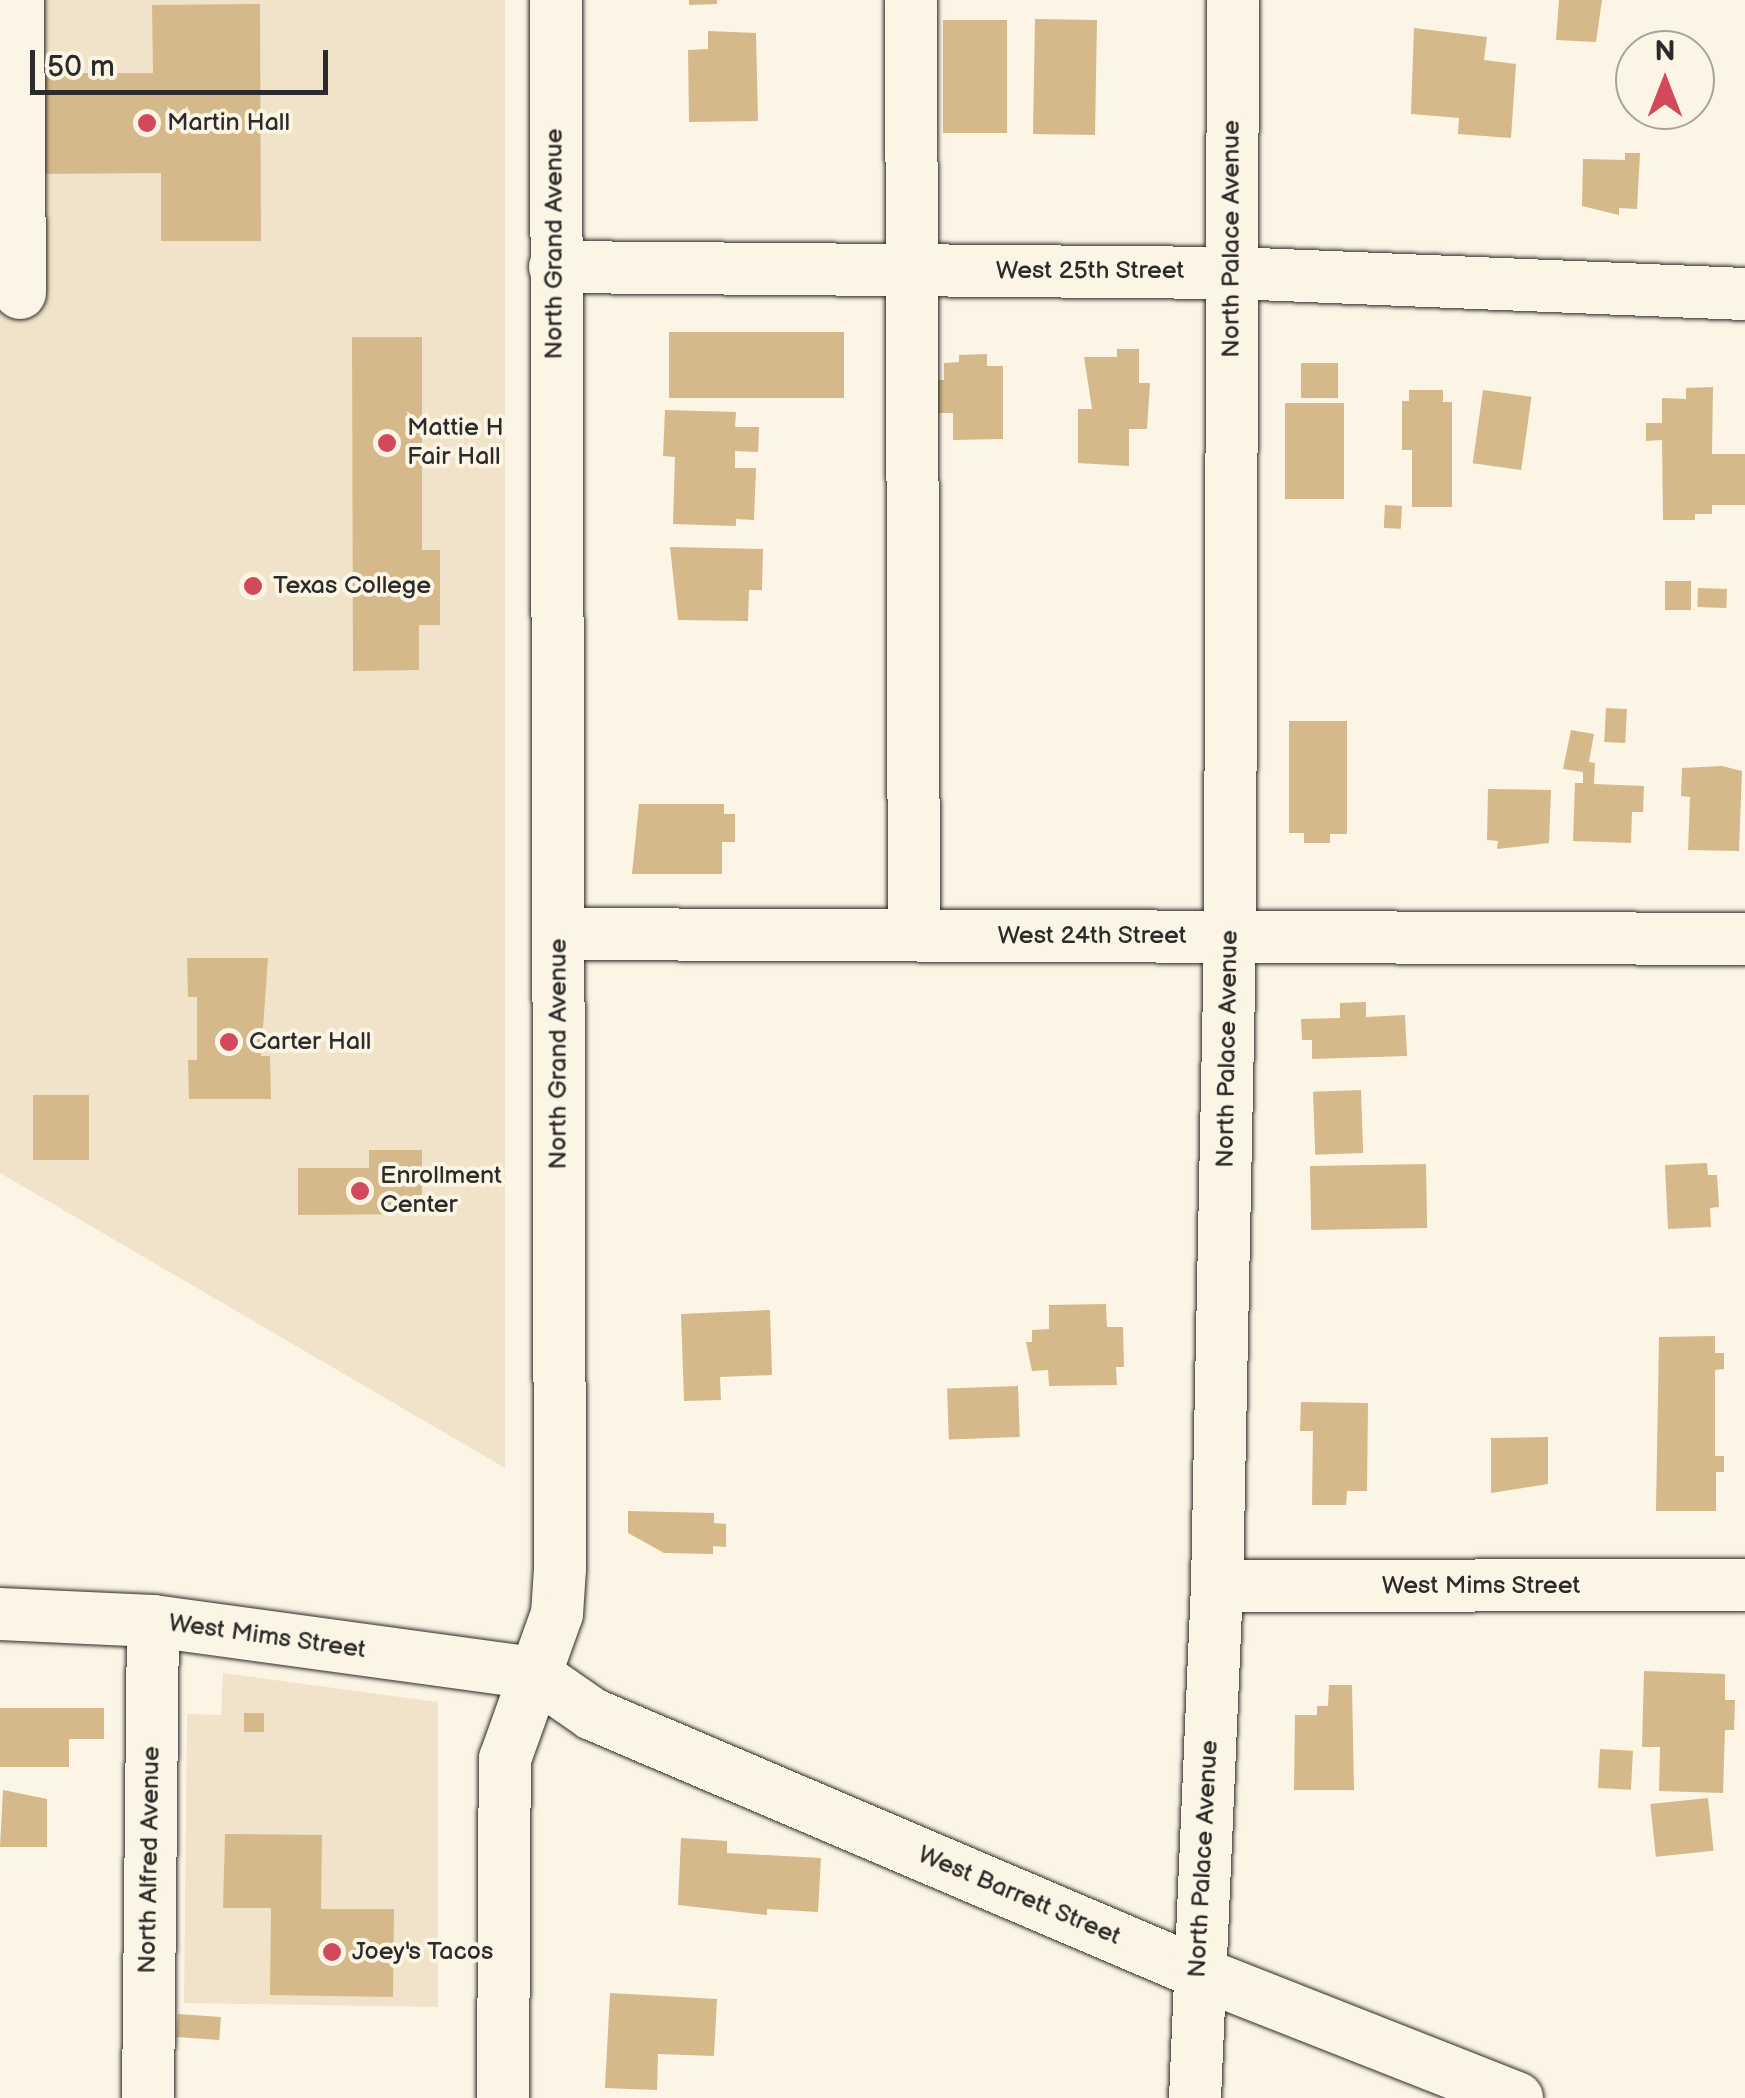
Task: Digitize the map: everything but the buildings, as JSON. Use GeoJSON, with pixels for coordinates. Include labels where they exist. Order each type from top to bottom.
{"type":"FeatureCollection","features":[{"type":"Feature","properties":{"kind":"street"},"geometry":{"type":"LineString","coordinates":[[18,0],[20,293]]}},
{"type":"Feature","properties":{"kind":"street","name":"North Grand Avenue"},"geometry":{"type":"LineString","coordinates":[[503,2098],[505,1759],[557,1614],[560,1569],[556,0]]}},
{"type":"Feature","properties":{"kind":"street"},"geometry":{"type":"LineString","coordinates":[[911,0],[914,935]]}},
{"type":"Feature","properties":{"kind":"street","name":"North Palace Avenue"},"geometry":{"type":"LineString","coordinates":[[1195,2098],[1197,1972],[1218,1586],[1230,936],[1233,0]]}},
{"type":"Feature","properties":{"kind":"street","name":"West 25th Street"},"geometry":{"type":"LineString","coordinates":[[554,267],[1233,272],[1745,294]]}},
{"type":"Feature","properties":{"kind":"street","name":"West 24th Street"},"geometry":{"type":"LineString","coordinates":[[559,934],[1745,940]]}},
{"type":"Feature","properties":{"kind":"street","name":"West Mims Street"},"geometry":{"type":"LineString","coordinates":[[1218,1586],[1745,1586]]}},
{"type":"Feature","properties":{"kind":"street","name":"West Mims Street"},"geometry":{"type":"LineString","coordinates":[[0,1614],[153,1621],[533,1673]]}},
{"type":"Feature","properties":{"kind":"street","name":"North Alfred Avenue"},"geometry":{"type":"LineString","coordinates":[[148,2098],[153,1621]]}},
{"type":"Feature","properties":{"kind":"street","name":"West Barrett Street"},"geometry":{"type":"LineString","coordinates":[[533,1673],[592,1714],[1197,1972],[1516,2098]]}},
{"type":"Feature","properties":{"kind":"shaded area","name":"Texas College"},"geometry":{"type":"Polygon","coordinates":[[[0,0],[505,0],[505,1468],[0,1173],[0,0]]]}},
{"type":"Feature","properties":{"kind":"shaded area"},"geometry":{"type":"Polygon","coordinates":[[[223,1673],[438,1702],[438,2007],[184,2003],[187,1714],[221,1715],[223,1673]]]}},
{"type":"Feature","properties":{"kind":"place","name":"Martin Hall"},"geometry":{"type":"Point","coordinates":[147,123]}},
{"type":"Feature","properties":{"kind":"place","name":"Mattie H Fair Hall"},"geometry":{"type":"Point","coordinates":[387,443]}},
{"type":"Feature","properties":{"kind":"place","name":"Texas College"},"geometry":{"type":"Point","coordinates":[253,586]}},
{"type":"Feature","properties":{"kind":"place","name":"Carter Hall"},"geometry":{"type":"Point","coordinates":[229,1042]}},
{"type":"Feature","properties":{"kind":"place","name":"Enrollment Center"},"geometry":{"type":"Point","coordinates":[360,1191]}},
{"type":"Feature","properties":{"kind":"place","name":"Joey's Tacos"},"geometry":{"type":"Point","coordinates":[332,1952]}}]}
